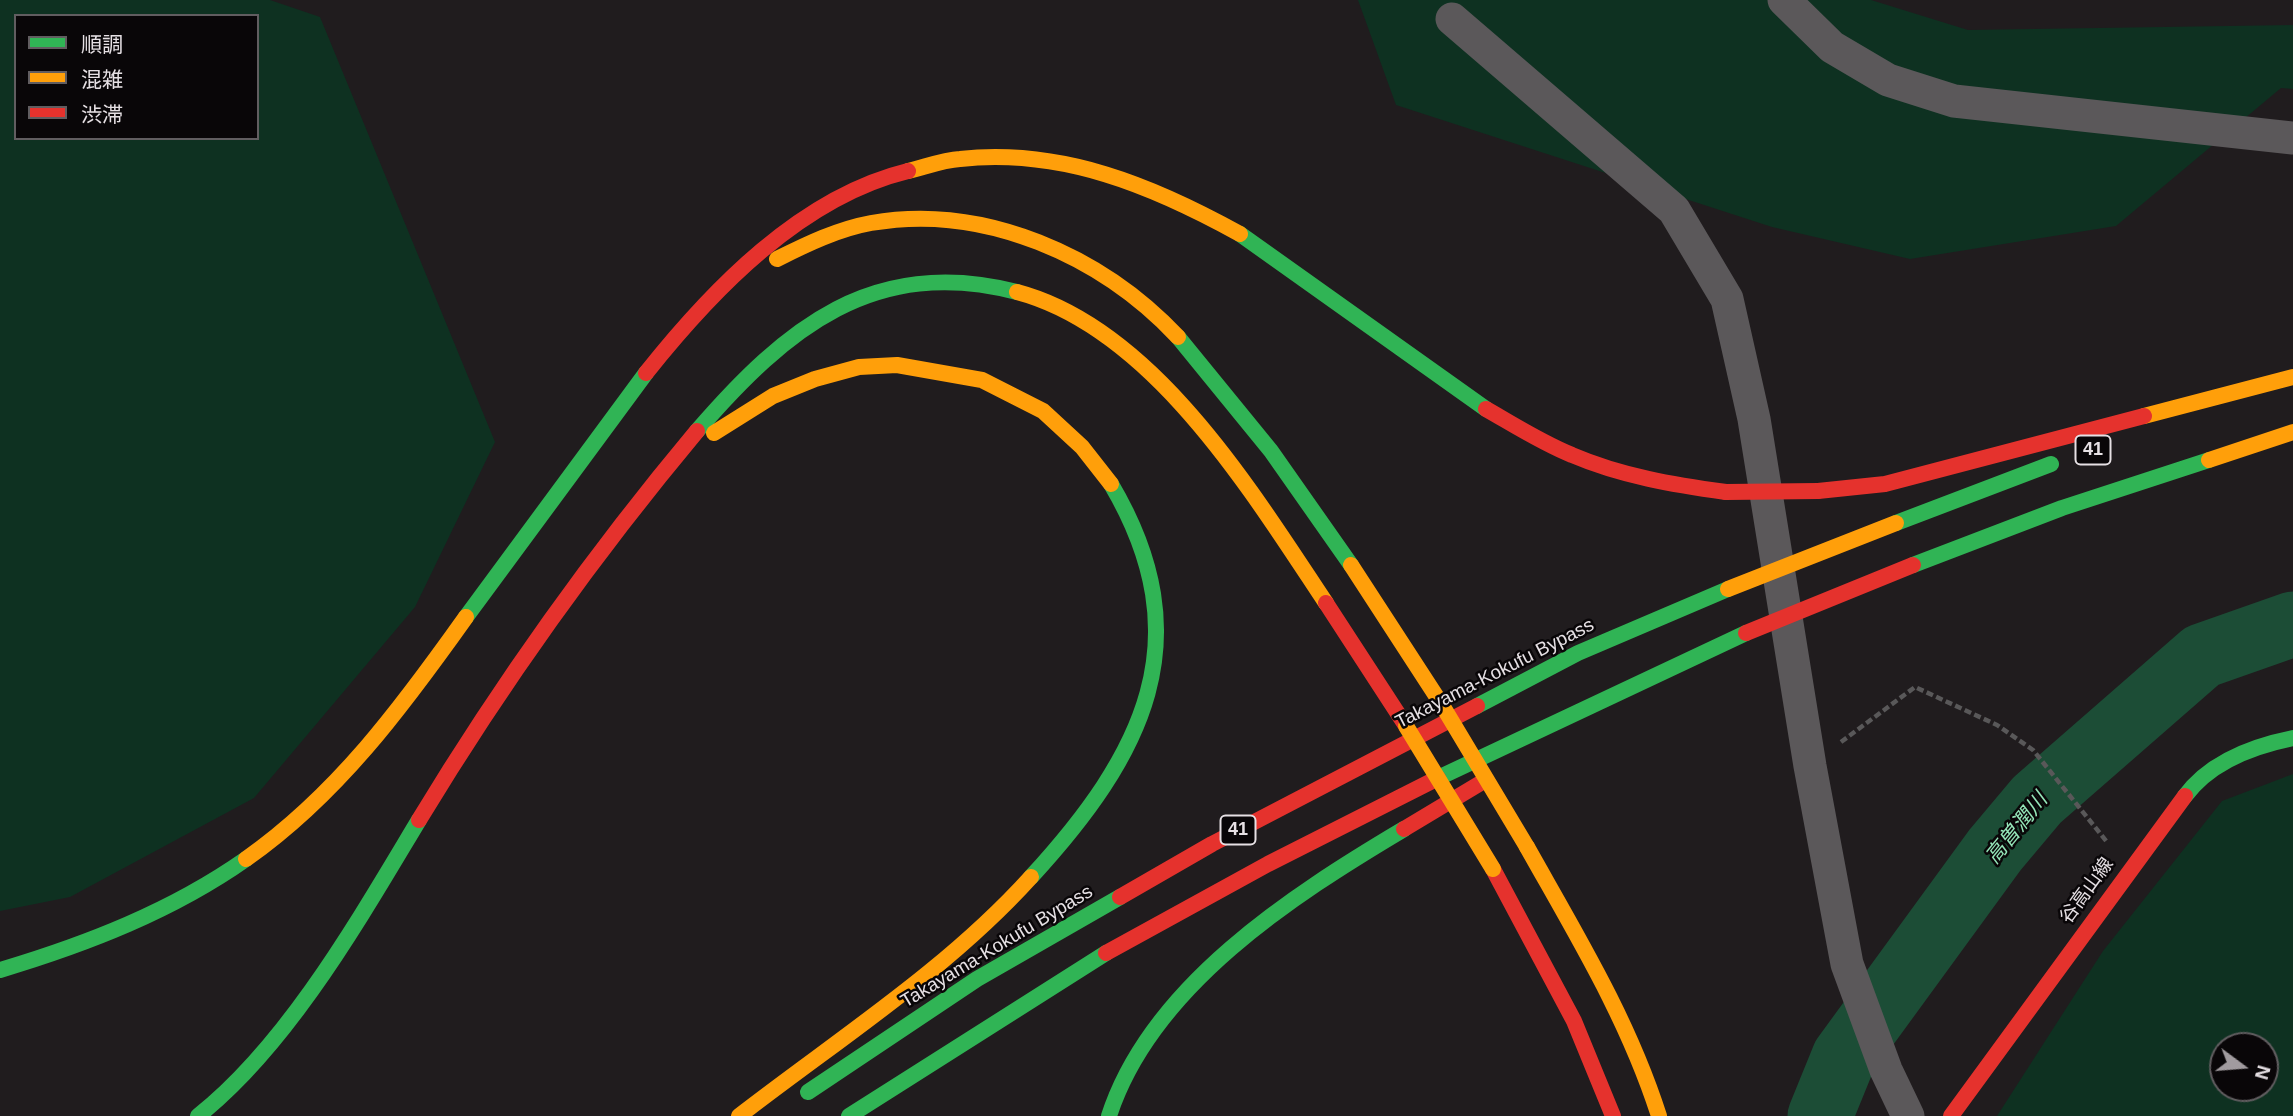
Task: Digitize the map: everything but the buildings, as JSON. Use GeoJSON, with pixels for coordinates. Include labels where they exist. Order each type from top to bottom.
{"type":"FeatureCollection","features":[{"type":"Feature","properties":{"kind":"main road"},"geometry":{"type":"LineString","coordinates":[[0,970],[67,952],[147,917],[223,874],[296,821],[355,761],[407,698],[645,371],[714,295],[758,252],[802,219],[856,188],[911,168],[971,158],[1034,158],[1100,170],[1163,193],[1224,224],[1492,413],[1553,447],[1622,472],[1670,485],[1726,492],[1818,491],[1885,484],[2293,377]]}},
{"type":"Feature","properties":{"kind":"main road"},"geometry":{"type":"LineString","coordinates":[[714,295],[779,258],[830,235],[898,220],[940,219],[999,228],[1061,252],[1117,282],[1163,322],[1212,374],[1339,545],[1442,705],[1589,956],[1640,1057],[1659,1116]]}},
{"type":"Feature","properties":{"kind":"main road"},"geometry":{"type":"LineString","coordinates":[[198,1116],[214,1105],[264,1050],[321,976],[488,704],[642,497],[739,381],[789,334],[831,308],[880,289],[928,283],[980,284],[1034,295],[1096,327],[1134,355],[1182,404],[1298,560],[1406,726],[1493,869],[1569,1006],[1596,1066],[1613,1116]]}},
{"type":"Feature","properties":{"kind":"main road"},"geometry":{"type":"LineString","coordinates":[[642,497],[697,446],[752,405],[805,380],[886,364],[979,379],[1050,415],[1109,476],[1144,545],[1158,608],[1154,665],[1142,714],[1118,768],[1087,816],[1018,888],[939,963],[739,1116]]}},
{"type":"Feature","properties":{"kind":"main road","name":"41"},"geometry":{"type":"LineString","coordinates":[[2132,436],[2293,384]]}},
{"type":"Feature","properties":{"kind":"main road","name":"41"},"geometry":{"type":"LineString","coordinates":[[849,1116],[1110,950],[1280,857],[1563,715],[1746,634],[1913,565],[2075,504],[2293,432]]}},
{"type":"Feature","properties":{"kind":"main road","name":"Takayama-Kokufu Bypass"},"geometry":{"type":"LineString","coordinates":[[794,1101],[977,979],[1212,844],[1578,653],[1728,589],[2068,458]]}},
{"type":"Feature","properties":{"kind":"main road"},"geometry":{"type":"LineString","coordinates":[[1525,756],[1746,634]]}},
{"type":"Feature","properties":{"kind":"main road","name":"谷高山線"},"geometry":{"type":"LineString","coordinates":[[1951,1116],[2124,865],[2194,783],[2228,757],[2271,742],[2293,738]]}},
{"type":"Feature","properties":{"kind":"main road"},"geometry":{"type":"LineString","coordinates":[[1109,1116],[1114,1100],[1140,1051],[1175,1004],[1217,959],[1270,916],[1333,872],[1503,769]]}},
{"type":"Feature","properties":{"kind":"street"},"geometry":{"type":"LineString","coordinates":[[1784,0],[1832,47],[1877,74],[1954,101],[2293,138]]}},
{"type":"Feature","properties":{"kind":"street"},"geometry":{"type":"LineString","coordinates":[[1452,19],[1674,210],[1727,299],[1754,419],[1810,765],[1847,964],[1886,1070],[1908,1116]]}},
{"type":"Feature","properties":{"kind":"path"},"geometry":{"type":"LineString","coordinates":[[1810,765],[1915,687],[1997,725],[2033,750],[2124,865]]}},
{"type":"Feature","properties":{"kind":"green space"},"geometry":{"type":"Polygon","coordinates":[[[0,0],[270,0],[320,17],[495,442],[415,607],[254,798],[70,897],[0,911],[0,0]]]}},
{"type":"Feature","properties":{"kind":"green space"},"geometry":{"type":"Polygon","coordinates":[[[1358,0],[1871,0],[1968,30],[2293,25],[2293,89],[2281,88],[2116,226],[1910,259],[1772,227],[1396,105],[1358,0]]]}},
{"type":"Feature","properties":{"kind":"green space"},"geometry":{"type":"Polygon","coordinates":[[[2293,774],[2293,1116],[1997,1116],[2103,951],[2222,801],[2293,774]]]}},
{"type":"Feature","properties":{"kind":"waterway","name":"高曽潤川"},"geometry":{"type":"LineString","coordinates":[[1820,1116],[1844,1057],[1995,850],[2037,800],[2202,656],[2293,624]]}},
{"type":"Feature","properties":{"kind":"traffic: fast"},"geometry":{"type":"LineString","coordinates":[[1240,234],[1486,409]]}},
{"type":"Feature","properties":{"kind":"traffic: fast"},"geometry":{"type":"LineString","coordinates":[[697,431],[764,361],[800,332],[837,309],[876,293],[919,284],[966,283],[1017,292]]}},
{"type":"Feature","properties":{"kind":"traffic: fast"},"geometry":{"type":"LineString","coordinates":[[1178,337],[1271,451],[1351,565]]}},
{"type":"Feature","properties":{"kind":"traffic: fast"},"geometry":{"type":"LineString","coordinates":[[466,617],[646,373]]}},
{"type":"Feature","properties":{"kind":"traffic: fast"},"geometry":{"type":"LineString","coordinates":[[1913,565],[2062,508],[2209,460]]}},
{"type":"Feature","properties":{"kind":"traffic: fast"},"geometry":{"type":"LineString","coordinates":[[1896,523],[2051,464]]}},
{"type":"Feature","properties":{"kind":"traffic: fast"},"geometry":{"type":"LineString","coordinates":[[1031,877],[1104,786],[1130,740],[1148,693],[1156,645],[1153,594],[1139,541],[1111,484]]}},
{"type":"Feature","properties":{"kind":"traffic: fast"},"geometry":{"type":"LineString","coordinates":[[1477,706],[1578,653],[1728,589]]}},
{"type":"Feature","properties":{"kind":"traffic: fast"},"geometry":{"type":"LineString","coordinates":[[1438,778],[1746,633]]}},
{"type":"Feature","properties":{"kind":"traffic: fast"},"geometry":{"type":"LineString","coordinates":[[2185,796],[2207,774],[2233,757],[2293,738]]}},
{"type":"Feature","properties":{"kind":"traffic: fast"},"geometry":{"type":"LineString","coordinates":[[198,1116],[231,1087],[292,1017],[347,938],[419,820]]}},
{"type":"Feature","properties":{"kind":"traffic: fast"},"geometry":{"type":"LineString","coordinates":[[1109,1116],[1129,1069],[1157,1026],[1192,985],[1231,948],[1273,915],[1317,883],[1404,829]]}},
{"type":"Feature","properties":{"kind":"traffic: fast"},"geometry":{"type":"LineString","coordinates":[[0,970],[65,949],[128,924],[189,895],[246,859]]}},
{"type":"Feature","properties":{"kind":"traffic: fast"},"geometry":{"type":"LineString","coordinates":[[808,1092],[977,979],[1120,897]]}},
{"type":"Feature","properties":{"kind":"traffic: fast"},"geometry":{"type":"LineString","coordinates":[[849,1116],[1106,953]]}},
{"type":"Feature","properties":{"kind":"traffic: slow"},"geometry":{"type":"LineString","coordinates":[[908,171],[941,162],[998,157],[1070,165],[1140,186],[1240,234]]}},
{"type":"Feature","properties":{"kind":"traffic: slow"},"geometry":{"type":"LineString","coordinates":[[777,259],[835,233],[871,223],[914,219],[956,221],[998,229],[1038,242],[1077,260],[1114,282],[1148,308],[1178,337]]}},
{"type":"Feature","properties":{"kind":"traffic: slow"},"geometry":{"type":"LineString","coordinates":[[1017,292],[1066,311],[1112,340],[1155,377],[1195,419],[1232,465],[1326,603]]}},
{"type":"Feature","properties":{"kind":"traffic: slow"},"geometry":{"type":"LineString","coordinates":[[714,433],[773,396],[815,379],[859,367],[897,365],[982,380],[1043,411],[1082,447],[1111,484]]}},
{"type":"Feature","properties":{"kind":"traffic: slow"},"geometry":{"type":"LineString","coordinates":[[2144,416],[2293,377]]}},
{"type":"Feature","properties":{"kind":"traffic: slow"},"geometry":{"type":"LineString","coordinates":[[2209,460],[2293,432]]}},
{"type":"Feature","properties":{"kind":"traffic: slow"},"geometry":{"type":"LineString","coordinates":[[1728,589],[1896,523]]}},
{"type":"Feature","properties":{"kind":"traffic: slow"},"geometry":{"type":"LineString","coordinates":[[1351,565],[1442,705]]}},
{"type":"Feature","properties":{"kind":"traffic: slow"},"geometry":{"type":"LineString","coordinates":[[246,859],[279,834],[339,778],[392,716],[466,617]]}},
{"type":"Feature","properties":{"kind":"traffic: slow"},"geometry":{"type":"LineString","coordinates":[[1442,705],[1527,847]]}},
{"type":"Feature","properties":{"kind":"traffic: slow"},"geometry":{"type":"LineString","coordinates":[[1406,726],[1493,869]]}},
{"type":"Feature","properties":{"kind":"traffic: slow"},"geometry":{"type":"LineString","coordinates":[[1527,847],[1617,1012],[1659,1116]]}},
{"type":"Feature","properties":{"kind":"traffic: slow"},"geometry":{"type":"LineString","coordinates":[[739,1116],[928,973],[964,943],[1031,877]]}},
{"type":"Feature","properties":{"kind":"traffic: jam"},"geometry":{"type":"LineString","coordinates":[[646,373],[730,279],[795,224],[831,202],[869,184],[908,171]]}},
{"type":"Feature","properties":{"kind":"traffic: jam"},"geometry":{"type":"LineString","coordinates":[[1486,409],[1550,445],[1609,469],[1648,479],[1726,492]]}},
{"type":"Feature","properties":{"kind":"traffic: jam"},"geometry":{"type":"LineString","coordinates":[[1818,491],[1885,484],[2144,416]]}},
{"type":"Feature","properties":{"kind":"traffic: jam"},"geometry":{"type":"LineString","coordinates":[[419,820],[483,719],[551,620],[622,524],[697,431]]}},
{"type":"Feature","properties":{"kind":"traffic: jam"},"geometry":{"type":"LineString","coordinates":[[1726,492],[1818,491]]}},
{"type":"Feature","properties":{"kind":"traffic: jam"},"geometry":{"type":"LineString","coordinates":[[1746,633],[1913,565]]}},
{"type":"Feature","properties":{"kind":"traffic: jam"},"geometry":{"type":"LineString","coordinates":[[1326,603],[1406,726]]}},
{"type":"Feature","properties":{"kind":"traffic: jam"},"geometry":{"type":"LineString","coordinates":[[1120,897],[1212,844],[1477,706]]}},
{"type":"Feature","properties":{"kind":"traffic: jam"},"geometry":{"type":"LineString","coordinates":[[1106,953],[1268,864],[1438,778]]}},
{"type":"Feature","properties":{"kind":"traffic: jam"},"geometry":{"type":"LineString","coordinates":[[1404,829],[1479,784]]}},
{"type":"Feature","properties":{"kind":"traffic: jam"},"geometry":{"type":"LineString","coordinates":[[1951,1116],[2185,796]]}},
{"type":"Feature","properties":{"kind":"traffic: jam"},"geometry":{"type":"LineString","coordinates":[[1493,869],[1574,1021],[1613,1116]]}}]}
